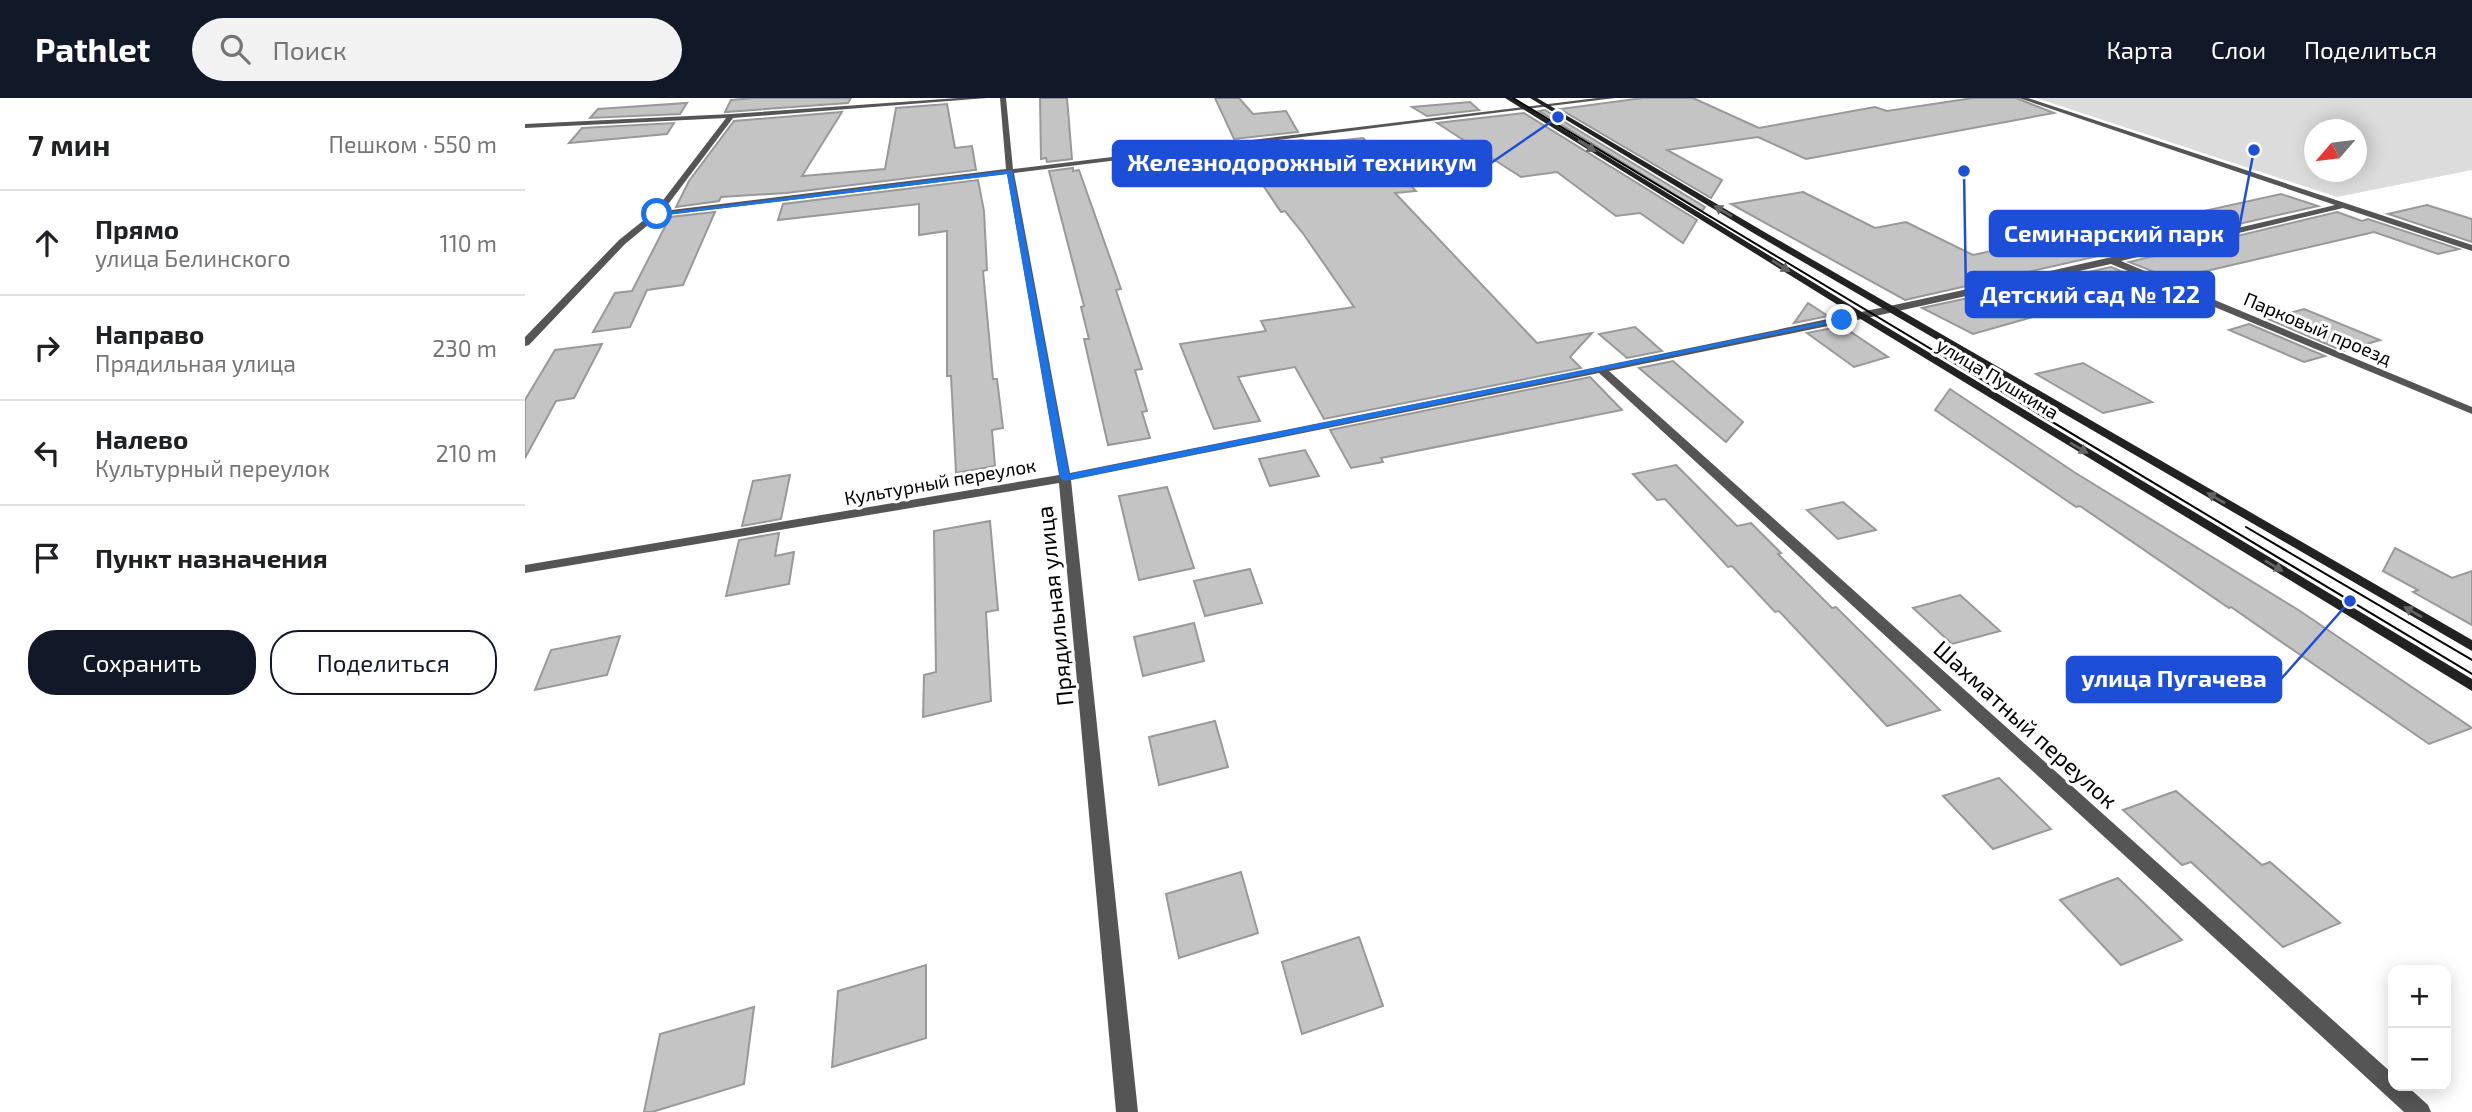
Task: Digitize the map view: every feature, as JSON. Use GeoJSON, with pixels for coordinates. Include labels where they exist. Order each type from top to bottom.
{"type":"FeatureCollection","features":[{"type":"Feature","properties":{"kind":"main road","name":"улица Пушкина"},"geometry":{"type":"LineString","coordinates":[[1508,98],[2472,685]]}},
{"type":"Feature","properties":{"kind":"main road","name":"улица Пушкина"},"geometry":{"type":"LineString","coordinates":[[1533,98],[1892,310],[2472,646]]}},
{"type":"Feature","properties":{"kind":"street"},"geometry":{"type":"LineString","coordinates":[[525,126],[731,116],[984,98]]}},
{"type":"Feature","properties":{"kind":"street","name":"Прядильная улица"},"geometry":{"type":"LineString","coordinates":[[1003,98],[1010,172],[1065,478],[1127,1112]]}},
{"type":"Feature","properties":{"kind":"street"},"geometry":{"type":"LineString","coordinates":[[657,214],[1612,98]]}},
{"type":"Feature","properties":{"kind":"street"},"geometry":{"type":"LineString","coordinates":[[2022,98],[2472,248]]}},
{"type":"Feature","properties":{"kind":"street"},"geometry":{"type":"LineString","coordinates":[[525,343],[622,242],[657,214],[731,116]]}},
{"type":"Feature","properties":{"kind":"street","name":"Культурный переулок"},"geometry":{"type":"LineString","coordinates":[[525,569],[1065,478],[1892,310],[2344,205]]}},
{"type":"Feature","properties":{"kind":"street","name":"Парковый проезд"},"geometry":{"type":"LineString","coordinates":[[2112,261],[2472,411]]}},
{"type":"Feature","properties":{"kind":"street","name":"Шахматный переулок"},"geometry":{"type":"LineString","coordinates":[[1601,369],[2420,1112]]}},
{"type":"Feature","properties":{"kind":"shaded area"},"geometry":{"type":"Polygon","coordinates":[[[2036,98],[2472,98],[2472,170],[2337,197],[2036,98]]]}},
{"type":"Feature","properties":{"kind":"building"},"geometry":{"type":"Polygon","coordinates":[[[851,98],[848,103],[725,112],[731,100],[851,98]]]}},
{"type":"Feature","properties":{"kind":"building"},"geometry":{"type":"Polygon","coordinates":[[[1040,98],[1067,98],[1072,159],[1047,162],[1046,158],[1041,159],[1040,98]]]}},
{"type":"Feature","properties":{"kind":"building"},"geometry":{"type":"Polygon","coordinates":[[[1215,98],[1239,98],[1253,114],[1286,111],[1298,132],[1234,139],[1215,98]]]}},
{"type":"Feature","properties":{"kind":"building"},"geometry":{"type":"Polygon","coordinates":[[[1643,98],[1693,98],[1759,128],[1875,107],[1887,111],[1973,98],[2016,98],[2054,113],[1806,159],[1758,137],[1667,150],[1722,180],[1711,198],[1560,109],[1643,98]]]}},
{"type":"Feature","properties":{"kind":"building"},"geometry":{"type":"Polygon","coordinates":[[[1470,102],[1479,110],[1427,116],[1412,107],[1470,102]]]}},
{"type":"Feature","properties":{"kind":"building"},"geometry":{"type":"Polygon","coordinates":[[[687,103],[680,114],[590,118],[598,109],[687,103]]]}},
{"type":"Feature","properties":{"kind":"building"},"geometry":{"type":"Polygon","coordinates":[[[947,104],[955,148],[972,146],[976,170],[786,193],[721,197],[719,201],[676,207],[689,181],[734,121],[842,112],[802,176],[885,169],[896,108],[947,104]]]}},
{"type":"Feature","properties":{"kind":"building"},"geometry":{"type":"Polygon","coordinates":[[[1545,110],[1705,207],[1702,211],[1539,111],[1545,110]]]}},
{"type":"Feature","properties":{"kind":"building"},"geometry":{"type":"Polygon","coordinates":[[[1524,113],[1697,220],[1683,243],[1640,213],[1616,216],[1557,172],[1521,177],[1437,123],[1524,113]]]}},
{"type":"Feature","properties":{"kind":"building"},"geometry":{"type":"Polygon","coordinates":[[[674,123],[667,134],[569,143],[582,128],[674,123]]]}},
{"type":"Feature","properties":{"kind":"building"},"geometry":{"type":"Polygon","coordinates":[[[1363,138],[1416,191],[1395,193],[1537,343],[1592,333],[1570,357],[1581,368],[1324,419],[1295,367],[1238,377],[1260,421],[1214,429],[1180,344],[1266,331],[1261,321],[1354,307],[1302,232],[1285,211],[1281,212],[1238,148],[1303,140],[1306,144],[1363,138]]]}},
{"type":"Feature","properties":{"kind":"building"},"geometry":{"type":"Polygon","coordinates":[[[1073,168],[1073,171],[1079,170],[1121,289],[1116,290],[1142,369],[1135,370],[1147,411],[1142,412],[1150,438],[1108,445],[1084,339],[1089,339],[1081,307],[1084,306],[1049,171],[1073,168]]]}},
{"type":"Feature","properties":{"kind":"building"},"geometry":{"type":"Polygon","coordinates":[[[978,180],[984,211],[987,270],[983,271],[993,379],[997,379],[1003,428],[992,430],[995,466],[956,473],[951,376],[947,376],[947,231],[919,235],[919,204],[778,220],[783,204],[978,180]]]}},
{"type":"Feature","properties":{"kind":"building"},"geometry":{"type":"Polygon","coordinates":[[[1803,192],[1875,228],[1906,222],[1973,255],[2075,233],[2086,237],[2281,194],[2318,206],[1905,300],[1731,204],[1803,192]]]}},
{"type":"Feature","properties":{"kind":"building"},"geometry":{"type":"Polygon","coordinates":[[[2427,205],[2472,219],[2472,242],[2388,214],[2427,205]]]}},
{"type":"Feature","properties":{"kind":"building"},"geometry":{"type":"Polygon","coordinates":[[[715,212],[683,285],[647,290],[630,327],[593,332],[615,293],[632,291],[670,217],[715,212]]]}},
{"type":"Feature","properties":{"kind":"building"},"geometry":{"type":"Polygon","coordinates":[[[2337,212],[2362,221],[2368,219],[2459,249],[2438,254],[2374,232],[2172,279],[2129,262],[2337,212]]]}},
{"type":"Feature","properties":{"kind":"building"},"geometry":{"type":"Polygon","coordinates":[[[2111,267],[2152,284],[2147,285],[2152,288],[2075,305],[1973,334],[1922,308],[2111,267]]]}},
{"type":"Feature","properties":{"kind":"building"},"geometry":{"type":"Polygon","coordinates":[[[1808,303],[1828,316],[1794,323],[1808,303]]]}},
{"type":"Feature","properties":{"kind":"building"},"geometry":{"type":"Polygon","coordinates":[[[2304,309],[2380,340],[2343,351],[2268,319],[2304,309]]]}},
{"type":"Feature","properties":{"kind":"building"},"geometry":{"type":"Polygon","coordinates":[[[2249,324],[2325,356],[2304,362],[2229,330],[2249,324]]]}},
{"type":"Feature","properties":{"kind":"building"},"geometry":{"type":"Polygon","coordinates":[[[1842,326],[1888,357],[1854,367],[1807,333],[1842,326]]]}},
{"type":"Feature","properties":{"kind":"building"},"geometry":{"type":"Polygon","coordinates":[[[1635,327],[1662,351],[1627,358],[1599,334],[1635,327]]]}},
{"type":"Feature","properties":{"kind":"building"},"geometry":{"type":"Polygon","coordinates":[[[602,344],[574,398],[556,401],[525,458],[525,400],[555,350],[602,344]]]}},
{"type":"Feature","properties":{"kind":"building"},"geometry":{"type":"Polygon","coordinates":[[[1673,361],[1743,422],[1726,442],[1639,368],[1673,361]]]}},
{"type":"Feature","properties":{"kind":"building"},"geometry":{"type":"Polygon","coordinates":[[[2083,363],[2152,402],[2103,413],[2036,374],[2083,363]]]}},
{"type":"Feature","properties":{"kind":"building"},"geometry":{"type":"Polygon","coordinates":[[[1590,377],[1622,410],[1381,458],[1383,462],[1351,468],[1330,430],[1590,377]]]}},
{"type":"Feature","properties":{"kind":"building"},"geometry":{"type":"Polygon","coordinates":[[[1950,389],[2074,472],[2300,611],[2472,728],[2429,744],[2231,607],[2080,506],[2076,507],[1935,410],[1950,389]]]}},
{"type":"Feature","properties":{"kind":"building"},"geometry":{"type":"Polygon","coordinates":[[[1305,450],[1319,476],[1270,486],[1259,459],[1305,450]]]}},
{"type":"Feature","properties":{"kind":"building"},"geometry":{"type":"Polygon","coordinates":[[[1676,465],[1737,526],[1751,523],[1832,608],[1836,607],[1940,710],[1887,726],[1779,611],[1775,612],[1732,566],[1728,567],[1665,499],[1657,500],[1633,474],[1676,465]]]}},
{"type":"Feature","properties":{"kind":"building"},"geometry":{"type":"Polygon","coordinates":[[[790,475],[781,519],[742,526],[753,481],[790,475]]]}},
{"type":"Feature","properties":{"kind":"building"},"geometry":{"type":"Polygon","coordinates":[[[1167,487],[1194,568],[1139,580],[1119,496],[1167,487]]]}},
{"type":"Feature","properties":{"kind":"building"},"geometry":{"type":"Polygon","coordinates":[[[1843,502],[1876,530],[1838,539],[1807,510],[1843,502]]]}},
{"type":"Feature","properties":{"kind":"building"},"geometry":{"type":"Polygon","coordinates":[[[990,521],[998,610],[986,612],[991,701],[923,717],[924,675],[936,672],[934,531],[990,521]]]}},
{"type":"Feature","properties":{"kind":"building"},"geometry":{"type":"Polygon","coordinates":[[[779,533],[775,556],[794,552],[789,584],[726,596],[739,540],[779,533]]]}},
{"type":"Feature","properties":{"kind":"building"},"geometry":{"type":"Polygon","coordinates":[[[2395,548],[2452,578],[2472,571],[2472,625],[2413,592],[2418,590],[2383,571],[2395,548]]]}},
{"type":"Feature","properties":{"kind":"building"},"geometry":{"type":"Polygon","coordinates":[[[1250,569],[1262,603],[1205,616],[1194,581],[1250,569]]]}},
{"type":"Feature","properties":{"kind":"building"},"geometry":{"type":"Polygon","coordinates":[[[1960,595],[2000,631],[1952,644],[1913,608],[1960,595]]]}},
{"type":"Feature","properties":{"kind":"building"},"geometry":{"type":"Polygon","coordinates":[[[1194,623],[1204,661],[1143,676],[1134,637],[1194,623]]]}},
{"type":"Feature","properties":{"kind":"building"},"geometry":{"type":"Polygon","coordinates":[[[620,636],[607,675],[535,690],[551,650],[620,636]]]}},
{"type":"Feature","properties":{"kind":"building"},"geometry":{"type":"Polygon","coordinates":[[[1215,721],[1228,767],[1159,785],[1149,737],[1215,721]]]}},
{"type":"Feature","properties":{"kind":"building"},"geometry":{"type":"Polygon","coordinates":[[[1999,778],[2051,829],[1993,849],[1943,796],[1999,778]]]}},
{"type":"Feature","properties":{"kind":"building"},"geometry":{"type":"Polygon","coordinates":[[[2176,791],[2262,865],[2270,862],[2340,923],[2283,947],[2191,862],[2182,865],[2123,810],[2176,791]]]}},
{"type":"Feature","properties":{"kind":"building"},"geometry":{"type":"Polygon","coordinates":[[[1241,872],[1258,933],[1179,958],[1166,894],[1241,872]]]}},
{"type":"Feature","properties":{"kind":"building"},"geometry":{"type":"Polygon","coordinates":[[[2118,878],[2182,940],[2121,965],[2060,900],[2118,878]]]}},
{"type":"Feature","properties":{"kind":"building"},"geometry":{"type":"Polygon","coordinates":[[[1359,937],[1383,1006],[1302,1034],[1282,962],[1359,937]]]}},
{"type":"Feature","properties":{"kind":"building"},"geometry":{"type":"Polygon","coordinates":[[[926,965],[926,1038],[832,1067],[838,991],[926,965]]]}},
{"type":"Feature","properties":{"kind":"building"},"geometry":{"type":"Polygon","coordinates":[[[754,1007],[744,1084],[652,1112],[644,1112],[660,1034],[754,1007]]]}},
{"type":"Feature","properties":{"kind":"tram line"},"geometry":{"type":"LineString","coordinates":[[1513,98],[2472,674]]}},
{"type":"Feature","properties":{"kind":"tram line"},"geometry":{"type":"LineString","coordinates":[[2246,527],[2472,660]]}},
{"type":"Feature","properties":{"kind":"place","name":"Железнодорожный техникум"},"geometry":{"type":"Point","coordinates":[1558,117]}},
{"type":"Feature","properties":{"kind":"place","name":"Семинарский парк"},"geometry":{"type":"Point","coordinates":[2254,150]}},
{"type":"Feature","properties":{"kind":"place","name":"Детский сад № 122"},"geometry":{"type":"Point","coordinates":[1964,171]}},
{"type":"Feature","properties":{"kind":"place","name":"улица Пугачева"},"geometry":{"type":"Point","coordinates":[2350,601]}},
{"type":"Feature","properties":{"kind":"route"},"geometry":{"type":"LineString","coordinates":[[657,214],[1010,172],[1065,478],[1842,320]]}}]}
